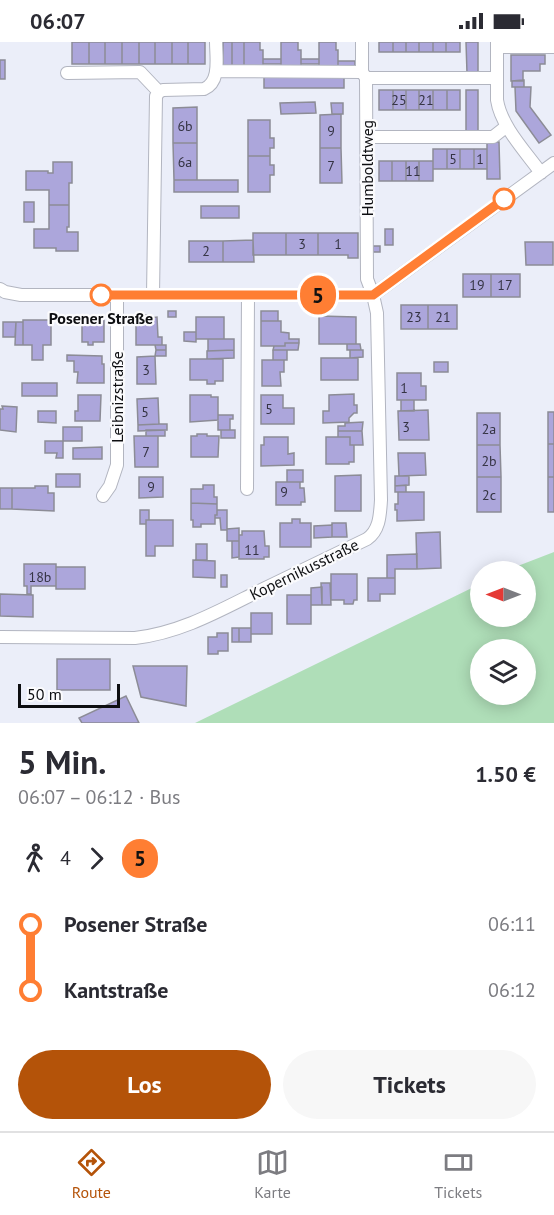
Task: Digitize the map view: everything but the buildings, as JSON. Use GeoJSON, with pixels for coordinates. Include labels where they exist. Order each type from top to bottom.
{"type":"FeatureCollection","features":[{"type":"Feature","properties":{"kind":"street"},"geometry":{"type":"LineString","coordinates":[[153,295],[156,96],[159,92],[170,89],[209,87],[215,78],[216,42]]}},
{"type":"Feature","properties":{"kind":"street","name":"Humboldtweg"},"geometry":{"type":"LineString","coordinates":[[362,42],[367,137],[367,279],[373,295]]}},
{"type":"Feature","properties":{"kind":"street"},"geometry":{"type":"LineString","coordinates":[[541,173],[507,126],[498,109],[497,44],[554,47]]}},
{"type":"Feature","properties":{"kind":"street"},"geometry":{"type":"LineString","coordinates":[[216,71],[497,78]]}},
{"type":"Feature","properties":{"kind":"street"},"geometry":{"type":"LineString","coordinates":[[67,73],[140,72],[159,92]]}},
{"type":"Feature","properties":{"kind":"street"},"geometry":{"type":"LineString","coordinates":[[367,137],[493,137],[507,126]]}},
{"type":"Feature","properties":{"kind":"street"},"geometry":{"type":"LineString","coordinates":[[0,289],[21,295],[373,295],[554,163]]}},
{"type":"Feature","properties":{"kind":"street","name":"Leibnizstraße"},"geometry":{"type":"LineString","coordinates":[[103,496],[110,486],[117,465],[117,295]]}},
{"type":"Feature","properties":{"kind":"street"},"geometry":{"type":"LineString","coordinates":[[247,489],[248,295]]}},
{"type":"Feature","properties":{"kind":"street","name":"Kopernikusstraße"},"geometry":{"type":"LineString","coordinates":[[0,637],[135,638],[167,632],[208,616],[373,535],[380,516],[381,500],[377,313],[373,295]]}},
{"type":"Feature","properties":{"kind":"green space"},"geometry":{"type":"Polygon","coordinates":[[[554,552],[554,723],[195,723],[470,589],[470,627],[536,627],[536,561],[531,561],[554,552]]]}},
{"type":"Feature","properties":{"kind":"bus line","name":"5"},"geometry":{"type":"LineString","coordinates":[[101,295],[373,295],[504,199]]}},
{"type":"Feature","properties":{"kind":"place","name":"Posener Straße"},"geometry":{"type":"Point","coordinates":[101,295]}}]}
